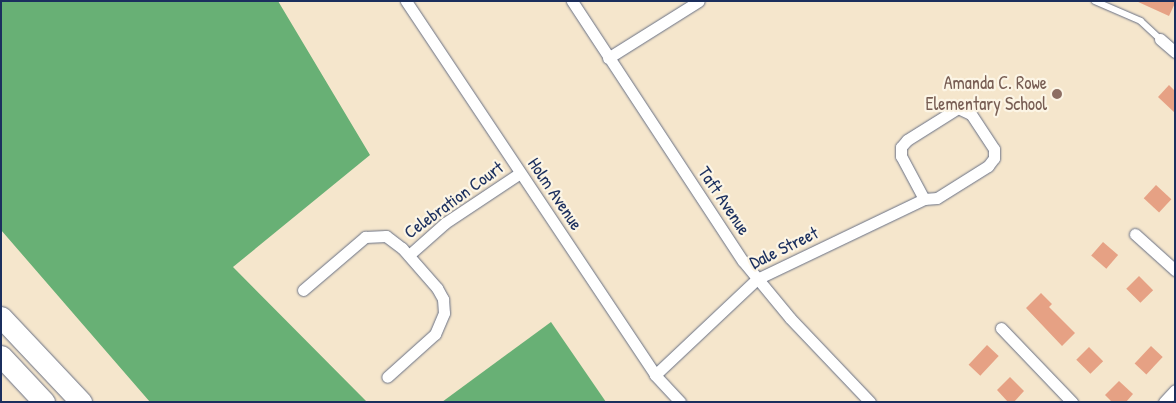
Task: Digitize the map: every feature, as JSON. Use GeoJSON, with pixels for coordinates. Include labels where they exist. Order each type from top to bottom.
{"type":"FeatureCollection","features":[{"type":"Feature","properties":{"kind":"highway"},"geometry":{"type":"LineString","coordinates":[[1,317],[83,402]]}},
{"type":"Feature","properties":{"kind":"highway"},"geometry":{"type":"LineString","coordinates":[[1,356],[44,402]]}},
{"type":"Feature","properties":{"kind":"street","name":"Holm Avenue"},"geometry":{"type":"LineString","coordinates":[[406,1],[655,375],[680,402]]}},
{"type":"Feature","properties":{"kind":"street","name":"Taft Avenue"},"geometry":{"type":"LineString","coordinates":[[572,1],[608,58],[757,279],[790,318],[870,402]]}},
{"type":"Feature","properties":{"kind":"street"},"geometry":{"type":"LineString","coordinates":[[608,58],[699,1]]}},
{"type":"Feature","properties":{"kind":"street"},"geometry":{"type":"LineString","coordinates":[[1160,39],[1175,52]]}},
{"type":"Feature","properties":{"kind":"street"},"geometry":{"type":"LineString","coordinates":[[964,108],[972,114],[994,149],[994,158],[988,166],[937,198],[924,199],[901,156],[902,147],[907,140],[964,108]]}},
{"type":"Feature","properties":{"kind":"street","name":"Celebration Court"},"geometry":{"type":"LineString","coordinates":[[409,255],[446,223],[520,173]]}},
{"type":"Feature","properties":{"kind":"street","name":"Dale Street"},"geometry":{"type":"LineString","coordinates":[[655,375],[757,279],[924,199]]}},
{"type":"Feature","properties":{"kind":"street"},"geometry":{"type":"LineString","coordinates":[[1135,234],[1175,270]]}},
{"type":"Feature","properties":{"kind":"street","name":"Celebration Court"},"geometry":{"type":"LineString","coordinates":[[303,290],[365,237],[386,236],[409,255],[437,288],[443,299],[444,312],[434,334],[387,377]]}},
{"type":"Feature","properties":{"kind":"street"},"geometry":{"type":"LineString","coordinates":[[1001,328],[1072,402]]}},
{"type":"Feature","properties":{"kind":"street"},"geometry":{"type":"LineString","coordinates":[[1164,402],[1175,390]]}},
{"type":"Feature","properties":{"kind":"lane"},"geometry":{"type":"LineString","coordinates":[[1095,1],[1140,21],[1160,39]]}},
{"type":"Feature","properties":{"kind":"green space"},"geometry":{"type":"Polygon","coordinates":[[[1,1],[278,1],[370,155],[233,267],[367,402],[150,402],[1,230],[1,1]]]}},
{"type":"Feature","properties":{"kind":"green space"},"geometry":{"type":"Polygon","coordinates":[[[551,322],[606,402],[442,402],[551,322]]]}},
{"type":"Feature","properties":{"kind":"building"},"geometry":{"type":"Polygon","coordinates":[[[1136,1],[1175,1],[1175,3],[1169,16],[1136,1]]]}},
{"type":"Feature","properties":{"kind":"building"},"geometry":{"type":"Polygon","coordinates":[[[1169,85],[1175,91],[1175,113],[1158,97],[1169,85]]]}},
{"type":"Feature","properties":{"kind":"building"},"geometry":{"type":"Polygon","coordinates":[[[1156,185],[1171,199],[1159,212],[1144,198],[1156,185]]]}},
{"type":"Feature","properties":{"kind":"building"},"geometry":{"type":"Polygon","coordinates":[[[1103,242],[1118,255],[1106,269],[1091,256],[1103,242]]]}},
{"type":"Feature","properties":{"kind":"building"},"geometry":{"type":"Polygon","coordinates":[[[1139,276],[1153,290],[1140,303],[1126,289],[1139,276]]]}},
{"type":"Feature","properties":{"kind":"building"},"geometry":{"type":"Polygon","coordinates":[[[1041,293],[1052,304],[1049,307],[1075,333],[1062,346],[1026,308],[1041,293]]]}},
{"type":"Feature","properties":{"kind":"building"},"geometry":{"type":"Polygon","coordinates":[[[987,345],[999,356],[980,376],[969,365],[987,345]]]}},
{"type":"Feature","properties":{"kind":"building"},"geometry":{"type":"Polygon","coordinates":[[[1151,346],[1163,357],[1146,374],[1135,364],[1151,346]]]}},
{"type":"Feature","properties":{"kind":"building"},"geometry":{"type":"Polygon","coordinates":[[[1089,347],[1103,361],[1090,374],[1076,360],[1089,347]]]}},
{"type":"Feature","properties":{"kind":"building"},"geometry":{"type":"Polygon","coordinates":[[[1010,377],[1024,391],[1014,402],[1008,402],[997,390],[1010,377]]]}},
{"type":"Feature","properties":{"kind":"building"},"geometry":{"type":"Polygon","coordinates":[[[1119,381],[1133,394],[1126,402],[1112,402],[1105,395],[1119,381]]]}},
{"type":"Feature","properties":{"kind":"place","name":"Amanda C. Rowe Elementary School"},"geometry":{"type":"Point","coordinates":[1057,94]}}]}
